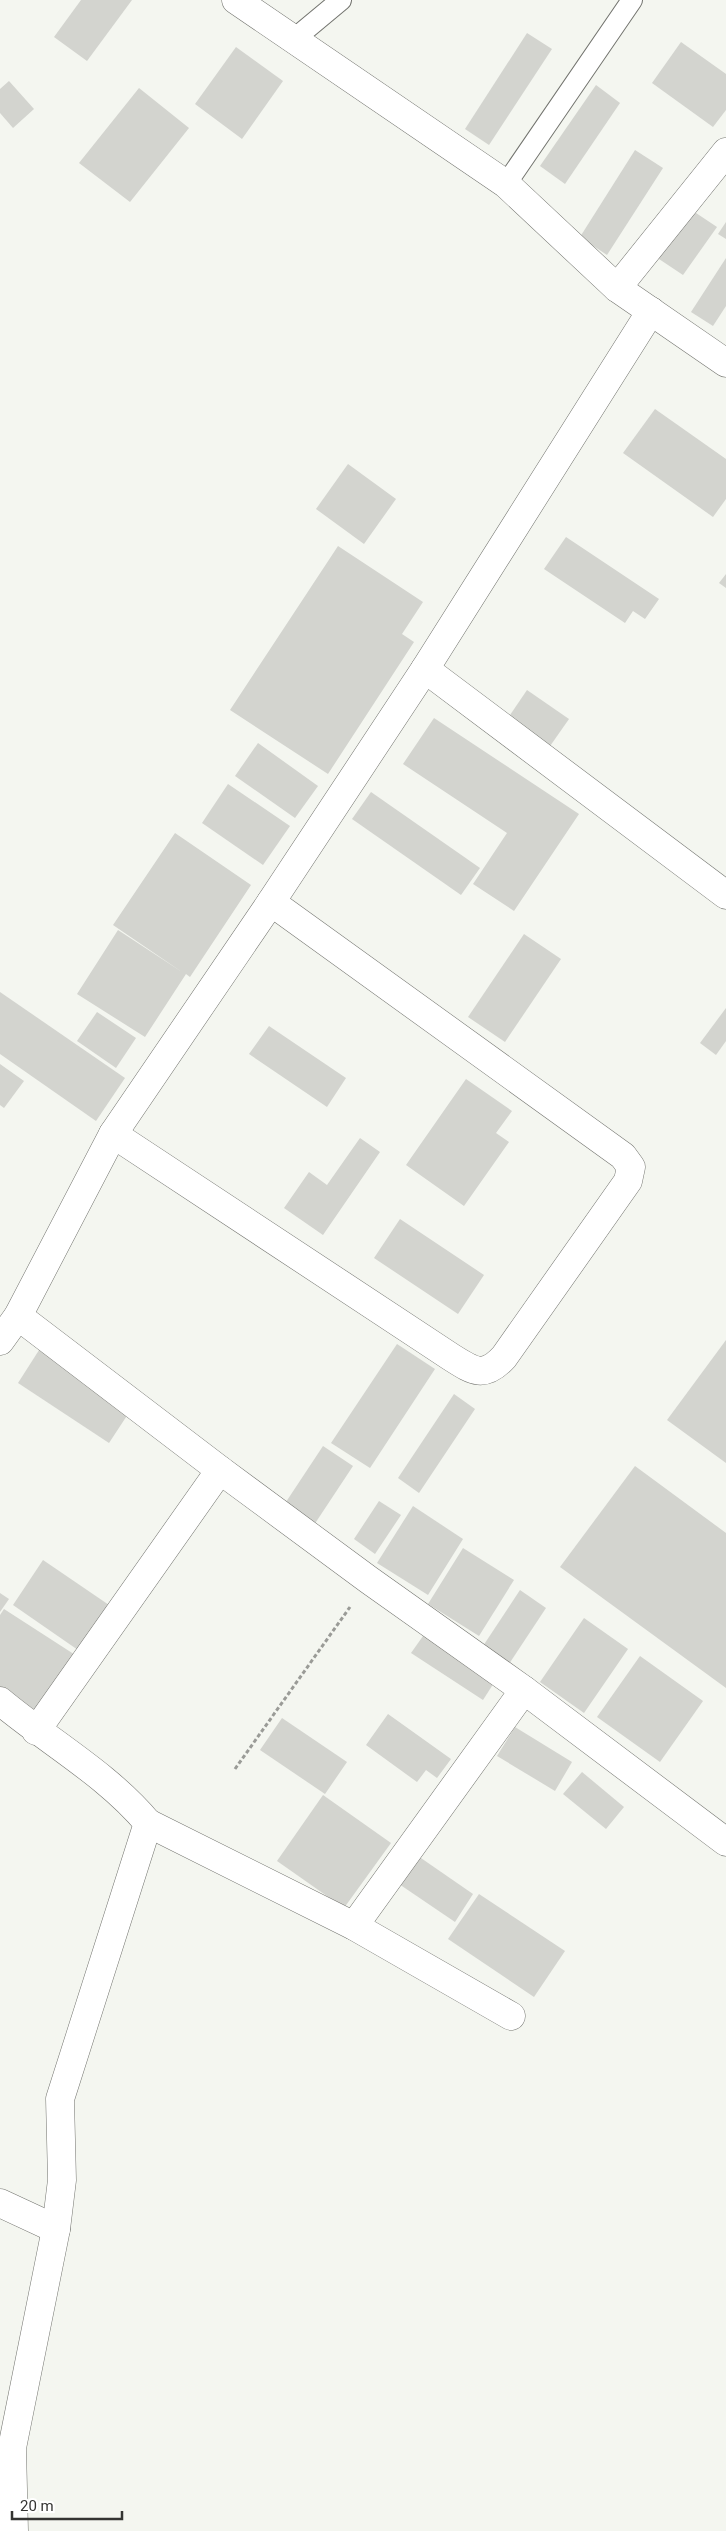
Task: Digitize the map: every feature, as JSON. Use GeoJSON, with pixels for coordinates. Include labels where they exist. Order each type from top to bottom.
{"type":"FeatureCollection","features":[{"type":"Feature","properties":{"kind":"street"},"geometry":{"type":"LineString","coordinates":[[236,0],[506,184],[617,288],[726,363]]}},
{"type":"Feature","properties":{"kind":"street"},"geometry":{"type":"LineString","coordinates":[[617,288],[726,152]]}},
{"type":"Feature","properties":{"kind":"street"},"geometry":{"type":"LineString","coordinates":[[0,1341],[18,1316],[113,1134],[272,902],[425,669],[651,311]]}},
{"type":"Feature","properties":{"kind":"street"},"geometry":{"type":"LineString","coordinates":[[425,669],[726,895]]}},
{"type":"Feature","properties":{"kind":"street"},"geometry":{"type":"LineString","coordinates":[[113,1134],[443,1352],[478,1372],[489,1370],[504,1357],[628,1181],[632,1167],[623,1156],[272,902]]}},
{"type":"Feature","properties":{"kind":"street"},"geometry":{"type":"LineString","coordinates":[[18,1316],[220,1470],[369,1580],[524,1690],[726,1842]]}},
{"type":"Feature","properties":{"kind":"street"},"geometry":{"type":"LineString","coordinates":[[36,1731],[220,1470]]}},
{"type":"Feature","properties":{"kind":"street"},"geometry":{"type":"LineString","coordinates":[[354,1926],[524,1690]]}},
{"type":"Feature","properties":{"kind":"street"},"geometry":{"type":"LineString","coordinates":[[0,1701],[36,1731],[120,1793],[148,1823],[354,1926],[511,2016]]}},
{"type":"Feature","properties":{"kind":"street"},"geometry":{"type":"LineString","coordinates":[[14,2531],[6,2445],[56,2230],[62,2180],[60,2099],[148,1823]]}},
{"type":"Feature","properties":{"kind":"street"},"geometry":{"type":"LineString","coordinates":[[0,2203],[56,2230]]}},
{"type":"Feature","properties":{"kind":"lane"},"geometry":{"type":"LineString","coordinates":[[293,40],[341,0]]}},
{"type":"Feature","properties":{"kind":"lane"},"geometry":{"type":"LineString","coordinates":[[506,184],[632,0]]}},
{"type":"Feature","properties":{"kind":"path"},"geometry":{"type":"LineString","coordinates":[[235,1770],[369,1580]]}},
{"type":"Feature","properties":{"kind":"building"},"geometry":{"type":"Polygon","coordinates":[[[81,0],[132,0],[87,61],[54,37],[81,0]]]}},
{"type":"Feature","properties":{"kind":"building"},"geometry":{"type":"Polygon","coordinates":[[[527,33],[552,49],[489,145],[465,129],[527,33]]]}},
{"type":"Feature","properties":{"kind":"building"},"geometry":{"type":"Polygon","coordinates":[[[681,42],[726,74],[726,110],[713,127],[652,83],[681,42]]]}},
{"type":"Feature","properties":{"kind":"building"},"geometry":{"type":"Polygon","coordinates":[[[236,47],[283,81],[242,139],[195,104],[236,47]]]}},
{"type":"Feature","properties":{"kind":"building"},"geometry":{"type":"Polygon","coordinates":[[[9,81],[34,109],[13,128],[0,113],[0,89],[9,81]]]}},
{"type":"Feature","properties":{"kind":"building"},"geometry":{"type":"Polygon","coordinates":[[[596,85],[620,103],[565,184],[540,166],[596,85]]]}},
{"type":"Feature","properties":{"kind":"building"},"geometry":{"type":"Polygon","coordinates":[[[139,88],[189,128],[130,202],[79,163],[139,88]]]}},
{"type":"Feature","properties":{"kind":"building"},"geometry":{"type":"Polygon","coordinates":[[[635,150],[663,168],[607,255],[580,237],[635,150]]]}},
{"type":"Feature","properties":{"kind":"building"},"geometry":{"type":"Polygon","coordinates":[[[690,209],[717,227],[683,275],[656,257],[690,209]]]}},
{"type":"Feature","properties":{"kind":"building"},"geometry":{"type":"Polygon","coordinates":[[[726,222],[726,239],[718,234],[726,222]]]}},
{"type":"Feature","properties":{"kind":"building"},"geometry":{"type":"Polygon","coordinates":[[[726,258],[726,306],[713,326],[691,312],[726,258]]]}},
{"type":"Feature","properties":{"kind":"building"},"geometry":{"type":"Polygon","coordinates":[[[655,409],[726,459],[726,499],[713,517],[623,453],[655,409]]]}},
{"type":"Feature","properties":{"kind":"building"},"geometry":{"type":"Polygon","coordinates":[[[348,464],[396,499],[364,544],[316,509],[348,464]]]}},
{"type":"Feature","properties":{"kind":"building"},"geometry":{"type":"Polygon","coordinates":[[[566,537],[659,599],[645,619],[633,611],[625,623],[544,569],[566,537]]]}},
{"type":"Feature","properties":{"kind":"building"},"geometry":{"type":"Polygon","coordinates":[[[338,546],[423,602],[402,634],[414,642],[328,774],[230,710],[338,546]]]}},
{"type":"Feature","properties":{"kind":"building"},"geometry":{"type":"Polygon","coordinates":[[[726,574],[726,588],[719,583],[726,574]]]}},
{"type":"Feature","properties":{"kind":"building"},"geometry":{"type":"Polygon","coordinates":[[[527,690],[569,719],[548,749],[506,721],[527,690]]]}},
{"type":"Feature","properties":{"kind":"building"},"geometry":{"type":"Polygon","coordinates":[[[434,718],[579,814],[514,911],[473,884],[507,833],[403,764],[434,718]]]}},
{"type":"Feature","properties":{"kind":"building"},"geometry":{"type":"Polygon","coordinates":[[[258,743],[318,786],[295,818],[235,776],[258,743]]]}},
{"type":"Feature","properties":{"kind":"building"},"geometry":{"type":"Polygon","coordinates":[[[228,784],[290,826],[263,865],[202,823],[228,784]]]}},
{"type":"Feature","properties":{"kind":"building"},"geometry":{"type":"Polygon","coordinates":[[[371,792],[480,868],[461,895],[352,819],[371,792]]]}},
{"type":"Feature","properties":{"kind":"building"},"geometry":{"type":"Polygon","coordinates":[[[175,833],[251,885],[190,977],[186,974],[145,1037],[77,994],[118,930],[182,972],[113,925],[175,833]]]}},
{"type":"Feature","properties":{"kind":"building"},"geometry":{"type":"Polygon","coordinates":[[[524,934],[561,959],[505,1042],[468,1017],[524,934]]]}},
{"type":"Feature","properties":{"kind":"building"},"geometry":{"type":"Polygon","coordinates":[[[0,992],[125,1078],[96,1121],[0,1054],[0,992]]]}},
{"type":"Feature","properties":{"kind":"building"},"geometry":{"type":"Polygon","coordinates":[[[726,1008],[726,1041],[716,1055],[700,1043],[726,1008]]]}},
{"type":"Feature","properties":{"kind":"building"},"geometry":{"type":"Polygon","coordinates":[[[97,1012],[136,1038],[116,1068],[77,1041],[97,1012]]]}},
{"type":"Feature","properties":{"kind":"building"},"geometry":{"type":"Polygon","coordinates":[[[269,1026],[346,1078],[327,1107],[249,1054],[269,1026]]]}},
{"type":"Feature","properties":{"kind":"building"},"geometry":{"type":"Polygon","coordinates":[[[0,1064],[24,1081],[4,1108],[0,1105],[0,1064]]]}},
{"type":"Feature","properties":{"kind":"building"},"geometry":{"type":"Polygon","coordinates":[[[466,1079],[512,1111],[496,1133],[509,1142],[464,1206],[406,1165],[466,1079]]]}},
{"type":"Feature","properties":{"kind":"building"},"geometry":{"type":"Polygon","coordinates":[[[360,1138],[380,1152],[323,1235],[284,1208],[309,1172],[327,1185],[360,1138]]]}},
{"type":"Feature","properties":{"kind":"building"},"geometry":{"type":"Polygon","coordinates":[[[400,1219],[484,1275],[458,1314],[374,1258],[400,1219]]]}},
{"type":"Feature","properties":{"kind":"building"},"geometry":{"type":"Polygon","coordinates":[[[726,1340],[726,1463],[667,1420],[726,1340]]]}},
{"type":"Feature","properties":{"kind":"building"},"geometry":{"type":"Polygon","coordinates":[[[397,1344],[435,1369],[370,1468],[331,1443],[397,1344]]]}},
{"type":"Feature","properties":{"kind":"building"},"geometry":{"type":"Polygon","coordinates":[[[41,1347],[132,1408],[109,1443],[18,1383],[41,1347]]]}},
{"type":"Feature","properties":{"kind":"building"},"geometry":{"type":"Polygon","coordinates":[[[454,1394],[475,1409],[419,1493],[398,1478],[454,1394]]]}},
{"type":"Feature","properties":{"kind":"building"},"geometry":{"type":"Polygon","coordinates":[[[323,1446],[353,1466],[314,1525],[284,1505],[323,1446]]]}},
{"type":"Feature","properties":{"kind":"building"},"geometry":{"type":"Polygon","coordinates":[[[635,1466],[726,1533],[726,1688],[560,1567],[635,1466]]]}},
{"type":"Feature","properties":{"kind":"building"},"geometry":{"type":"Polygon","coordinates":[[[379,1501],[401,1515],[375,1554],[354,1539],[379,1501]]]}},
{"type":"Feature","properties":{"kind":"building"},"geometry":{"type":"Polygon","coordinates":[[[413,1506],[463,1539],[428,1595],[377,1563],[413,1506]]]}},
{"type":"Feature","properties":{"kind":"building"},"geometry":{"type":"Polygon","coordinates":[[[463,1548],[514,1580],[479,1636],[428,1604],[463,1548]]]}},
{"type":"Feature","properties":{"kind":"building"},"geometry":{"type":"Polygon","coordinates":[[[43,1560],[109,1605],[78,1650],[13,1605],[43,1560]]]}},
{"type":"Feature","properties":{"kind":"building"},"geometry":{"type":"Polygon","coordinates":[[[520,1590],[546,1608],[509,1664],[483,1646],[520,1590]]]}},
{"type":"Feature","properties":{"kind":"building"},"geometry":{"type":"Polygon","coordinates":[[[0,1593],[9,1599],[0,1612],[0,1593]]]}},
{"type":"Feature","properties":{"kind":"building"},"geometry":{"type":"Polygon","coordinates":[[[4,1609],[83,1660],[45,1717],[0,1687],[0,1615],[4,1609]]]}},
{"type":"Feature","properties":{"kind":"building"},"geometry":{"type":"Polygon","coordinates":[[[584,1618],[628,1649],[584,1713],[540,1682],[584,1618]]]}},
{"type":"Feature","properties":{"kind":"building"},"geometry":{"type":"Polygon","coordinates":[[[428,1629],[499,1675],[483,1700],[411,1653],[428,1629]]]}},
{"type":"Feature","properties":{"kind":"building"},"geometry":{"type":"Polygon","coordinates":[[[640,1656],[703,1701],[660,1762],[597,1717],[640,1656]]]}},
{"type":"Feature","properties":{"kind":"building"},"geometry":{"type":"Polygon","coordinates":[[[388,1714],[451,1759],[437,1778],[426,1770],[417,1782],[366,1745],[388,1714]]]}},
{"type":"Feature","properties":{"kind":"building"},"geometry":{"type":"Polygon","coordinates":[[[282,1718],[347,1762],[325,1794],[260,1750],[282,1718]]]}},
{"type":"Feature","properties":{"kind":"building"},"geometry":{"type":"Polygon","coordinates":[[[515,1727],[572,1762],[555,1791],[497,1756],[515,1727]]]}},
{"type":"Feature","properties":{"kind":"building"},"geometry":{"type":"Polygon","coordinates":[[[582,1772],[624,1807],[606,1829],[563,1794],[582,1772]]]}},
{"type":"Feature","properties":{"kind":"building"},"geometry":{"type":"Polygon","coordinates":[[[323,1795],[391,1843],[344,1908],[277,1861],[323,1795]]]}},
{"type":"Feature","properties":{"kind":"building"},"geometry":{"type":"Polygon","coordinates":[[[418,1856],[473,1894],[455,1922],[399,1884],[418,1856]]]}},
{"type":"Feature","properties":{"kind":"building"},"geometry":{"type":"Polygon","coordinates":[[[479,1894],[565,1951],[534,1997],[448,1939],[479,1894]]]}}]}
